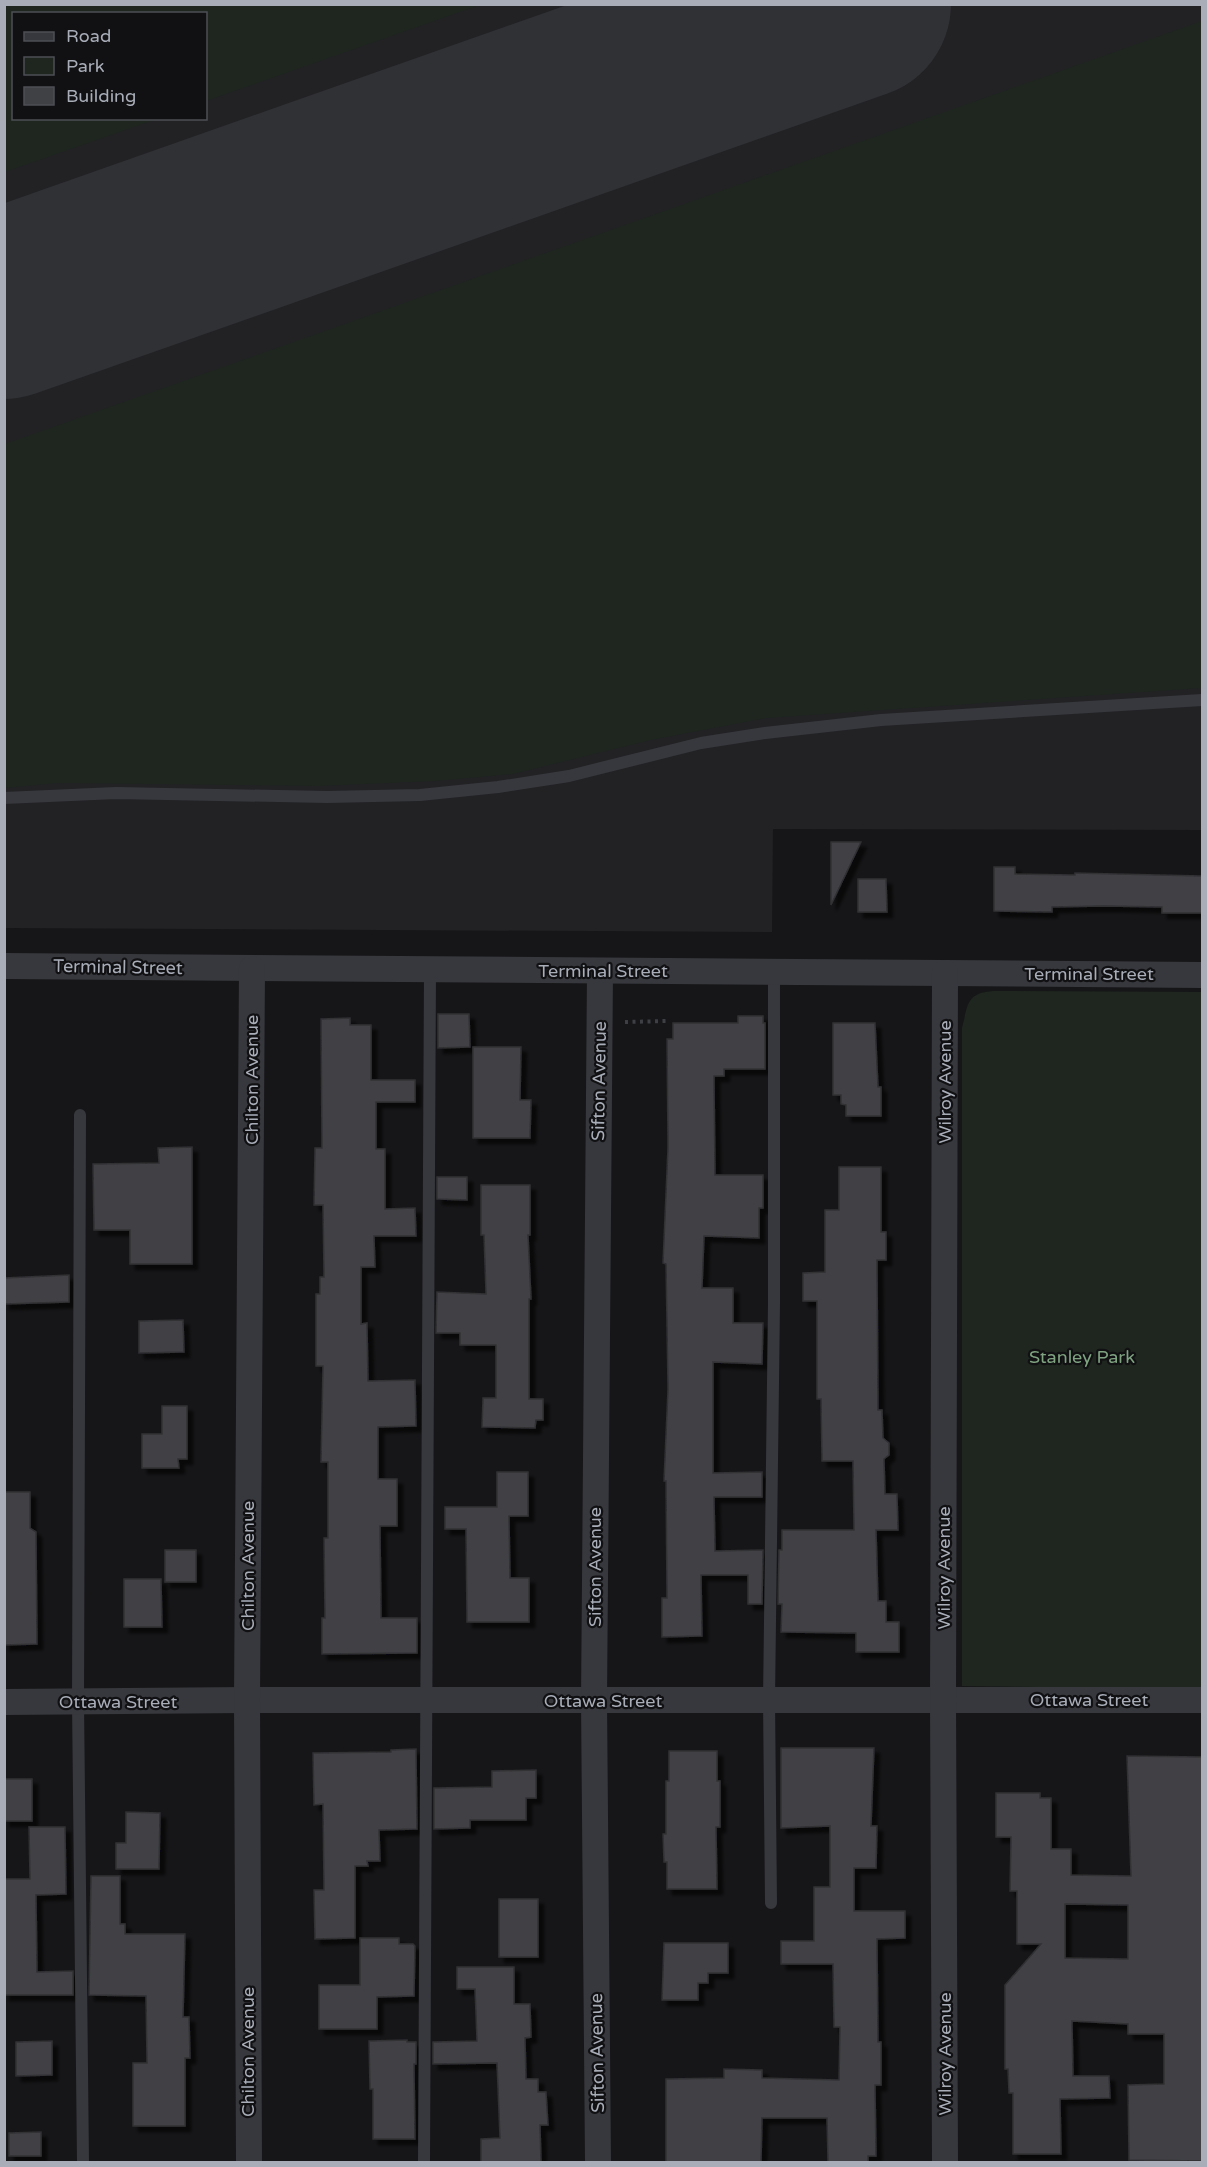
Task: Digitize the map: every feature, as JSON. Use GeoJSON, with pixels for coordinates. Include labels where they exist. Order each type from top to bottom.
{"type":"FeatureCollection","features":[{"type":"Feature","properties":{"kind":"street","name":"Terminal Street"},"geometry":{"type":"LineString","coordinates":[[4,966],[1203,975]]}},
{"type":"Feature","properties":{"kind":"street","name":"Chilton Avenue"},"geometry":{"type":"LineString","coordinates":[[249,2163],[247,1700],[252,969]]}},
{"type":"Feature","properties":{"kind":"street","name":"Sifton Avenue"},"geometry":{"type":"LineString","coordinates":[[598,2163],[594,1701],[600,972]]}},
{"type":"Feature","properties":{"kind":"street","name":"Wilroy Avenue"},"geometry":{"type":"LineString","coordinates":[[945,973],[943,1700],[945,2163]]}},
{"type":"Feature","properties":{"kind":"street","name":"Ottawa Street"},"geometry":{"type":"LineString","coordinates":[[4,1702],[1203,1700]]}},
{"type":"Feature","properties":{"kind":"lane"},"geometry":{"type":"LineString","coordinates":[[4,798],[116,793],[303,797],[420,795],[498,787],[569,776],[701,743],[765,733],[881,720],[1203,700]]}},
{"type":"Feature","properties":{"kind":"lane"},"geometry":{"type":"LineString","coordinates":[[424,2163],[430,970]]}},
{"type":"Feature","properties":{"kind":"lane"},"geometry":{"type":"LineString","coordinates":[[771,1903],[769,1700],[774,1303],[774,971]]}},
{"type":"Feature","properties":{"kind":"lane"},"geometry":{"type":"LineString","coordinates":[[80,1115],[78,1702],[83,2163]]}},
{"type":"Feature","properties":{"kind":"path"},"geometry":{"type":"LineString","coordinates":[[600,1022],[666,1021]]}},
{"type":"Feature","properties":{"kind":"shaded area"},"geometry":{"type":"Polygon","coordinates":[[[5,5],[1202,5],[1202,830],[773,829],[772,932],[5,928],[5,5]]]}},
{"type":"Feature","properties":{"kind":"green space"},"geometry":{"type":"Polygon","coordinates":[[[5,4],[480,5],[207,101],[207,12],[12,12],[12,120],[154,120],[5,172],[5,4]]]}},
{"type":"Feature","properties":{"kind":"green space"},"geometry":{"type":"Polygon","coordinates":[[[1202,21],[1202,688],[767,718],[651,740],[513,774],[436,781],[318,786],[58,783],[5,788],[5,444],[1202,21]]]}},
{"type":"Feature","properties":{"kind":"green space","name":"Stanley Park"},"geometry":{"type":"Polygon","coordinates":[[[993,991],[1202,992],[1202,1689],[962,1686],[962,1028],[967,1007],[973,998],[978,994],[993,991]]]}},
{"type":"Feature","properties":{"kind":"building"},"geometry":{"type":"Polygon","coordinates":[[[831,842],[861,842],[831,905],[831,842]]]}},
{"type":"Feature","properties":{"kind":"building"},"geometry":{"type":"Polygon","coordinates":[[[994,867],[1015,867],[1015,874],[1202,876],[1203,913],[1162,913],[1162,907],[1104,906],[1052,907],[1052,912],[994,911],[994,867]]]}},
{"type":"Feature","properties":{"kind":"building"},"geometry":{"type":"Polygon","coordinates":[[[858,879],[886,879],[887,912],[858,912],[858,879]]]}},
{"type":"Feature","properties":{"kind":"building"},"geometry":{"type":"Polygon","coordinates":[[[438,1014],[469,1014],[470,1047],[438,1048],[438,1014]]]}},
{"type":"Feature","properties":{"kind":"building"},"geometry":{"type":"Polygon","coordinates":[[[738,1016],[763,1016],[765,1069],[724,1069],[724,1076],[714,1076],[715,1175],[763,1175],[763,1208],[759,1208],[759,1238],[704,1236],[702,1288],[733,1288],[733,1323],[763,1323],[762,1364],[713,1362],[713,1473],[762,1472],[762,1497],[714,1497],[715,1551],[763,1550],[762,1604],[748,1604],[748,1575],[701,1575],[702,1636],[662,1637],[662,1598],[667,1598],[666,1481],[664,1481],[668,1389],[666,1264],[663,1263],[668,1147],[667,1039],[673,1039],[673,1023],[738,1023],[738,1016]]]}},
{"type":"Feature","properties":{"kind":"building"},"geometry":{"type":"Polygon","coordinates":[[[350,1018],[350,1025],[371,1025],[371,1080],[415,1080],[415,1102],[376,1102],[376,1149],[385,1149],[385,1209],[415,1208],[416,1236],[374,1236],[375,1267],[361,1267],[361,1324],[367,1323],[368,1381],[415,1380],[416,1426],[378,1427],[378,1479],[397,1479],[397,1526],[380,1526],[381,1618],[417,1618],[417,1653],[322,1654],[322,1618],[325,1618],[324,1538],[328,1538],[328,1462],[321,1462],[323,1366],[316,1366],[316,1294],[320,1294],[320,1277],[324,1277],[323,1205],[314,1205],[315,1148],[322,1148],[321,1019],[350,1018]]]}},
{"type":"Feature","properties":{"kind":"building"},"geometry":{"type":"Polygon","coordinates":[[[833,1023],[875,1023],[878,1087],[881,1087],[881,1116],[846,1116],[846,1105],[841,1104],[841,1095],[833,1095],[833,1023]]]}},
{"type":"Feature","properties":{"kind":"building"},"geometry":{"type":"Polygon","coordinates":[[[473,1047],[521,1047],[520,1100],[531,1100],[530,1138],[473,1138],[473,1047]]]}},
{"type":"Feature","properties":{"kind":"building"},"geometry":{"type":"Polygon","coordinates":[[[192,1147],[192,1264],[130,1264],[130,1230],[94,1230],[93,1164],[159,1163],[158,1148],[192,1147]]]}},
{"type":"Feature","properties":{"kind":"building"},"geometry":{"type":"Polygon","coordinates":[[[839,1167],[881,1167],[881,1232],[886,1232],[886,1260],[877,1260],[878,1410],[882,1410],[883,1438],[889,1443],[889,1455],[884,1459],[885,1494],[897,1494],[898,1530],[876,1530],[878,1601],[886,1601],[886,1622],[899,1622],[899,1652],[856,1652],[856,1633],[781,1632],[782,1604],[778,1604],[779,1550],[782,1550],[782,1530],[854,1530],[853,1461],[822,1461],[821,1399],[817,1399],[817,1301],[803,1301],[803,1273],[825,1272],[825,1210],[839,1210],[839,1167]]]}},
{"type":"Feature","properties":{"kind":"building"},"geometry":{"type":"Polygon","coordinates":[[[437,1177],[467,1177],[467,1200],[437,1199],[437,1177]]]}},
{"type":"Feature","properties":{"kind":"building"},"geometry":{"type":"Polygon","coordinates":[[[481,1185],[530,1185],[529,1399],[543,1399],[543,1420],[536,1420],[535,1428],[482,1427],[483,1398],[496,1398],[496,1345],[460,1345],[460,1333],[436,1333],[437,1292],[486,1294],[484,1235],[481,1235],[481,1185]]]}},
{"type":"Feature","properties":{"kind":"building"},"geometry":{"type":"Polygon","coordinates":[[[69,1275],[69,1302],[4,1304],[4,1278],[69,1275]]]}},
{"type":"Feature","properties":{"kind":"building"},"geometry":{"type":"Polygon","coordinates":[[[183,1320],[184,1352],[139,1353],[139,1321],[183,1320]]]}},
{"type":"Feature","properties":{"kind":"building"},"geometry":{"type":"Polygon","coordinates":[[[162,1406],[187,1406],[187,1459],[178,1459],[179,1468],[142,1468],[142,1434],[162,1434],[162,1406]]]}},
{"type":"Feature","properties":{"kind":"building"},"geometry":{"type":"Polygon","coordinates":[[[497,1472],[528,1472],[528,1516],[509,1516],[510,1578],[529,1578],[529,1622],[467,1622],[466,1529],[445,1529],[445,1507],[497,1507],[497,1472]]]}},
{"type":"Feature","properties":{"kind":"building"},"geometry":{"type":"Polygon","coordinates":[[[4,1492],[30,1492],[30,1528],[36,1532],[37,1644],[4,1645],[4,1492]]]}},
{"type":"Feature","properties":{"kind":"building"},"geometry":{"type":"Polygon","coordinates":[[[165,1550],[196,1550],[196,1582],[165,1582],[165,1550]]]}},
{"type":"Feature","properties":{"kind":"building"},"geometry":{"type":"Polygon","coordinates":[[[124,1579],[161,1579],[162,1627],[124,1627],[124,1579]]]}},
{"type":"Feature","properties":{"kind":"building"},"geometry":{"type":"Polygon","coordinates":[[[781,1748],[874,1748],[871,1826],[877,1826],[876,1868],[854,1868],[854,1911],[905,1911],[905,1938],[877,1939],[878,2042],[881,2042],[881,2085],[875,2085],[876,2156],[868,2156],[868,2163],[828,2163],[827,2118],[762,2118],[761,2163],[666,2163],[666,2079],[724,2078],[724,2069],[762,2070],[762,2078],[839,2080],[840,2027],[834,2027],[833,1964],[781,1964],[781,1941],[814,1941],[814,1887],[830,1887],[830,1826],[781,1828],[781,1748]]]}},
{"type":"Feature","properties":{"kind":"building"},"geometry":{"type":"Polygon","coordinates":[[[416,1749],[417,1829],[379,1830],[380,1861],[367,1861],[368,1866],[355,1866],[355,1938],[315,1939],[314,1890],[324,1890],[323,1804],[314,1805],[313,1753],[391,1752],[391,1750],[416,1749]]]}},
{"type":"Feature","properties":{"kind":"building"},"geometry":{"type":"Polygon","coordinates":[[[669,1751],[717,1751],[717,1781],[720,1781],[720,1827],[716,1827],[717,1889],[667,1889],[667,1862],[664,1862],[663,1834],[666,1834],[666,1781],[669,1781],[669,1751]]]}},
{"type":"Feature","properties":{"kind":"building"},"geometry":{"type":"Polygon","coordinates":[[[1127,1756],[1203,1757],[1203,2161],[1129,2160],[1128,2085],[1164,2084],[1164,2034],[1128,2034],[1128,2024],[1072,2021],[1073,2076],[1109,2076],[1110,2098],[1060,2099],[1061,2154],[1013,2154],[1013,2093],[1009,2093],[1008,2069],[1005,2069],[1005,1985],[1041,1944],[1017,1944],[1017,1891],[1010,1891],[1011,1837],[996,1837],[996,1793],[1040,1793],[1040,1798],[1051,1798],[1051,1849],[1071,1849],[1071,1875],[1131,1876],[1127,1756]],[[1065,1904],[1065,1958],[1128,1959],[1128,1905],[1065,1904]]]}},
{"type":"Feature","properties":{"kind":"building"},"geometry":{"type":"Polygon","coordinates":[[[536,1770],[536,1798],[526,1798],[526,1820],[470,1820],[470,1828],[434,1829],[434,1788],[492,1787],[492,1771],[536,1770]]]}},
{"type":"Feature","properties":{"kind":"building"},"geometry":{"type":"Polygon","coordinates":[[[4,1779],[32,1779],[32,1821],[4,1821],[4,1779]]]}},
{"type":"Feature","properties":{"kind":"building"},"geometry":{"type":"Polygon","coordinates":[[[126,1812],[160,1813],[159,1869],[116,1869],[116,1843],[126,1843],[126,1812]]]}},
{"type":"Feature","properties":{"kind":"building"},"geometry":{"type":"Polygon","coordinates":[[[29,1827],[65,1827],[66,1894],[36,1895],[37,1972],[73,1971],[73,1995],[4,1995],[4,1879],[30,1879],[29,1827]]]}},
{"type":"Feature","properties":{"kind":"building"},"geometry":{"type":"Polygon","coordinates":[[[91,1876],[120,1876],[120,1924],[125,1924],[125,1934],[185,1934],[183,2017],[189,2017],[190,2058],[185,2058],[185,2126],[133,2126],[133,2063],[147,2063],[146,1996],[89,1995],[91,1876]]]}},
{"type":"Feature","properties":{"kind":"building"},"geometry":{"type":"Polygon","coordinates":[[[499,1899],[538,1899],[538,1957],[499,1957],[499,1899]]]}},
{"type":"Feature","properties":{"kind":"building"},"geometry":{"type":"Polygon","coordinates":[[[360,1938],[399,1938],[399,1944],[415,1946],[414,1996],[377,1997],[377,2029],[319,2029],[319,1985],[360,1985],[360,1938]]]}},
{"type":"Feature","properties":{"kind":"building"},"geometry":{"type":"Polygon","coordinates":[[[664,1943],[728,1943],[728,1973],[708,1973],[708,1983],[698,1983],[698,2000],[662,2000],[664,1943]]]}},
{"type":"Feature","properties":{"kind":"building"},"geometry":{"type":"Polygon","coordinates":[[[457,1967],[514,1967],[514,2004],[530,2004],[531,2037],[525,2038],[526,2079],[538,2079],[538,2092],[546,2092],[548,2125],[540,2125],[541,2163],[481,2163],[481,2139],[500,2138],[497,2063],[433,2064],[433,2042],[477,2041],[475,1989],[457,1989],[457,1967]]]}},
{"type":"Feature","properties":{"kind":"building"},"geometry":{"type":"Polygon","coordinates":[[[407,2040],[407,2042],[416,2042],[415,2139],[373,2139],[373,2089],[370,2089],[369,2041],[407,2040]]]}},
{"type":"Feature","properties":{"kind":"building"},"geometry":{"type":"Polygon","coordinates":[[[52,2041],[52,2075],[16,2076],[16,2042],[52,2041]]]}},
{"type":"Feature","properties":{"kind":"building"},"geometry":{"type":"Polygon","coordinates":[[[41,2132],[41,2156],[9,2156],[9,2133],[41,2132]]]}},
{"type":"Feature","properties":{"kind":"runway"},"geometry":{"type":"LineString","coordinates":[[4,304],[856,4]]}}]}
